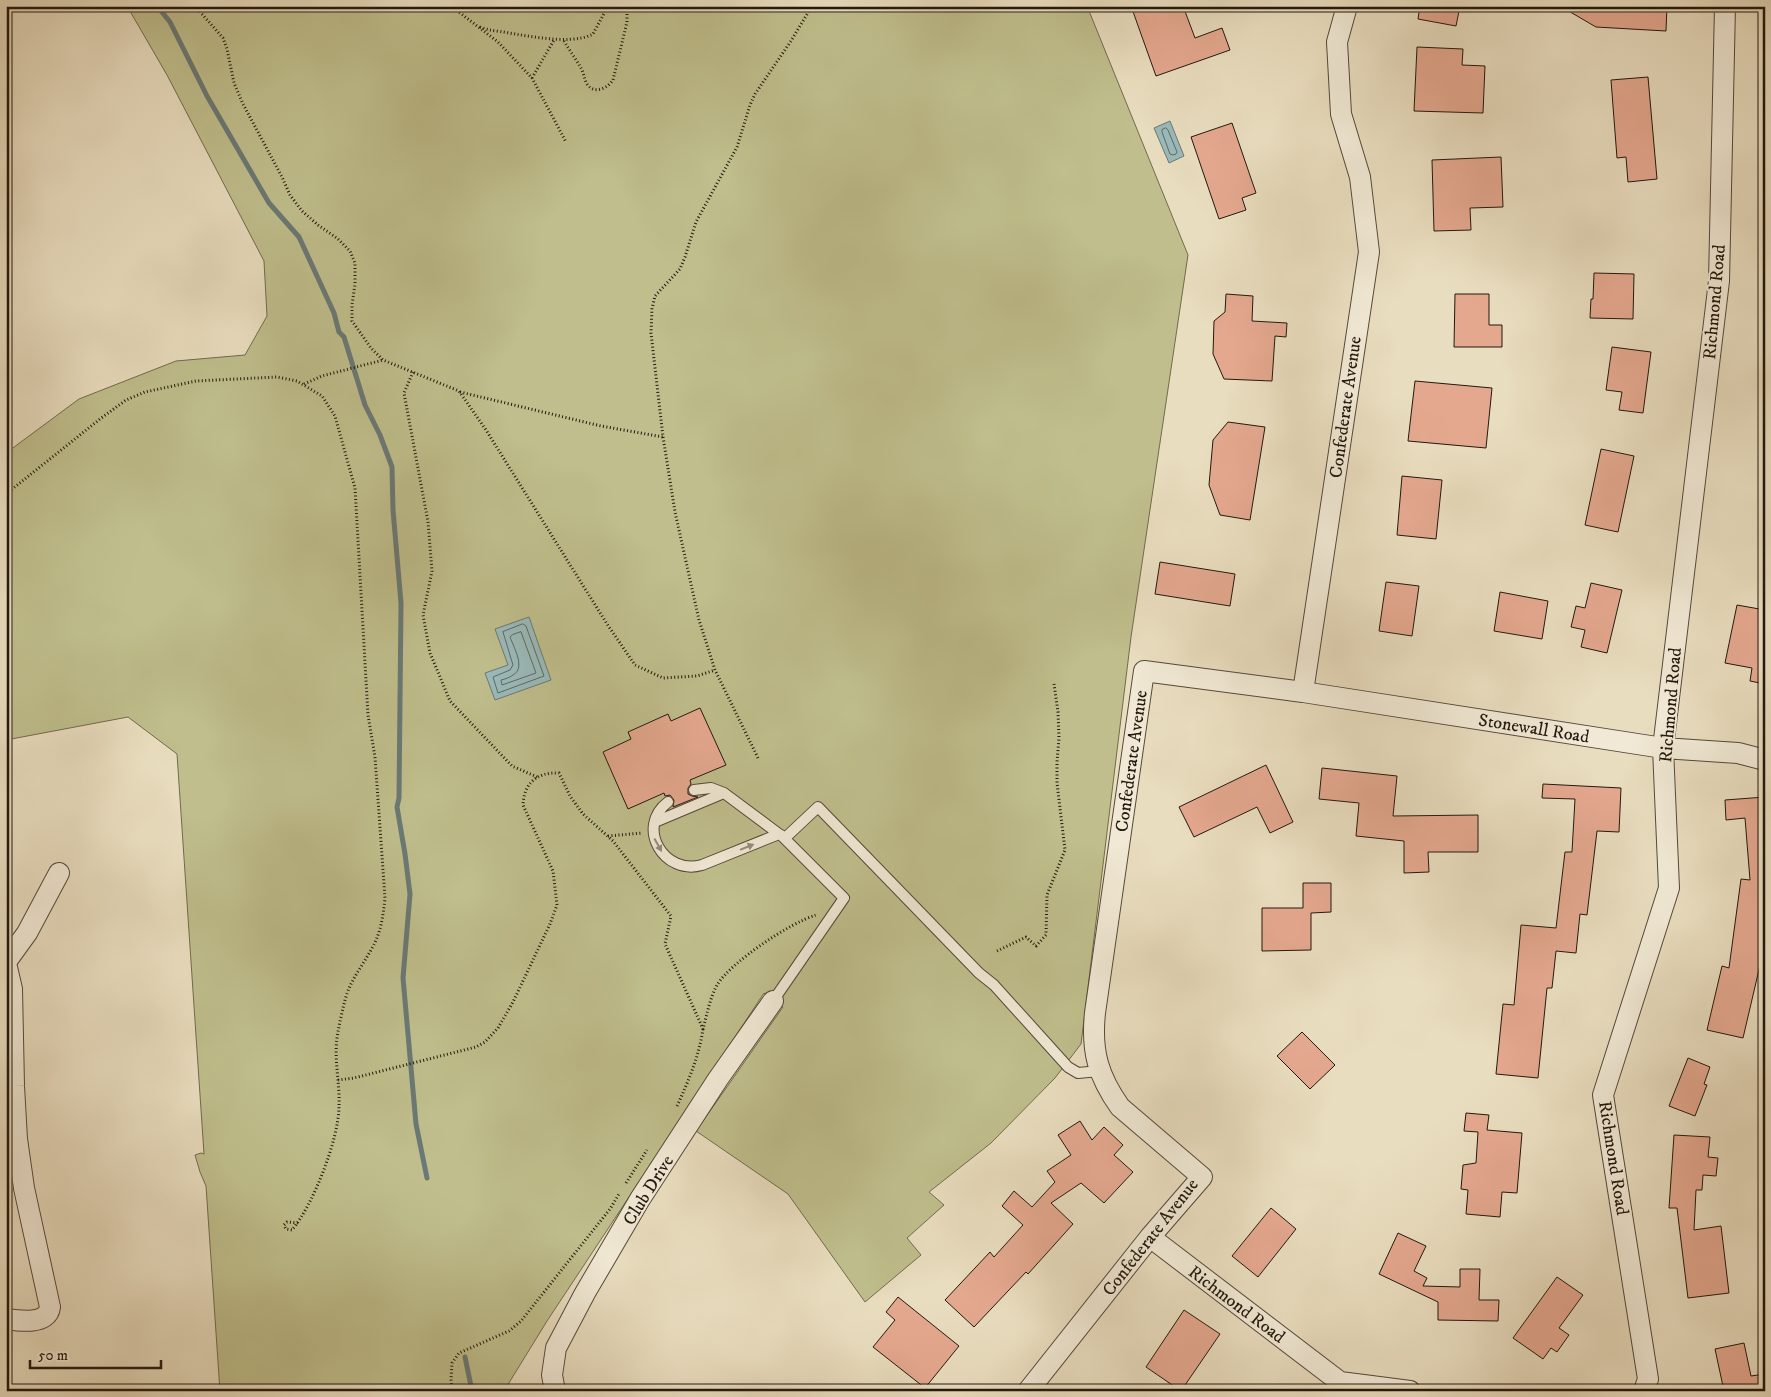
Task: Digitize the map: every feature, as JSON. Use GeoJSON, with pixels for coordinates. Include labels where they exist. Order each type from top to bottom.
{"type":"FeatureCollection","features":[{"type":"Feature","properties":{"kind":"street","name":"Confederate Avenue"},"geometry":{"type":"LineString","coordinates":[[1028,1391],[1150,1237],[1202,1177],[1120,1107],[1105,1084],[1100,1071],[1094,1051],[1094,1026],[1144,671],[1303,692],[1369,252],[1360,177],[1341,114],[1337,42],[1347,6]]}},
{"type":"Feature","properties":{"kind":"street","name":"Richmond Road"},"geometry":{"type":"LineString","coordinates":[[1644,1391],[1648,1379],[1603,1095],[1669,888],[1663,748],[1719,281],[1725,6]]}},
{"type":"Feature","properties":{"kind":"street","name":"Stonewall Road"},"geometry":{"type":"LineString","coordinates":[[1303,692],[1663,748],[1738,753],[1765,760]]}},
{"type":"Feature","properties":{"kind":"street"},"geometry":{"type":"LineString","coordinates":[[6,1319],[42,1319],[48,1315],[50,1307],[24,1188],[17,1139],[12,989],[6,962],[27,934],[58,873]]}},
{"type":"Feature","properties":{"kind":"street","name":"Club Drive"},"geometry":{"type":"LineString","coordinates":[[555,1391],[552,1375],[556,1348],[585,1293],[646,1191],[718,1080],[773,1001]]}},
{"type":"Feature","properties":{"kind":"street","name":"Richmond Road"},"geometry":{"type":"LineString","coordinates":[[1150,1237],[1340,1382],[1410,1391]]}},
{"type":"Feature","properties":{"kind":"lane"},"geometry":{"type":"LineString","coordinates":[[694,790],[711,788],[724,793],[782,836],[844,898],[773,1001]]}},
{"type":"Feature","properties":{"kind":"lane"},"geometry":{"type":"LineString","coordinates":[[654,827],[724,793]]}},
{"type":"Feature","properties":{"kind":"lane"},"geometry":{"type":"LineString","coordinates":[[668,802],[659,811],[654,827],[658,846],[665,856],[678,864],[689,866],[702,865],[782,836],[818,807],[978,973],[994,985],[1068,1067],[1078,1072],[1100,1071]]}},
{"type":"Feature","properties":{"kind":"path"},"geometry":{"type":"LineString","coordinates":[[195,6],[223,38],[234,83],[290,195],[302,211],[338,239],[350,251],[355,263],[352,321],[371,348],[383,360],[459,391],[602,426],[663,437]]}},
{"type":"Feature","properties":{"kind":"path"},"geometry":{"type":"LineString","coordinates":[[451,6],[498,42],[532,78],[566,142]]}},
{"type":"Feature","properties":{"kind":"path"},"geometry":{"type":"LineString","coordinates":[[477,26],[488,30],[564,41],[593,34],[608,6]]}},
{"type":"Feature","properties":{"kind":"path"},"geometry":{"type":"LineString","coordinates":[[564,41],[582,70],[587,84],[591,88],[599,90],[609,86],[613,80],[627,22],[627,6]]}},
{"type":"Feature","properties":{"kind":"path"},"geometry":{"type":"LineString","coordinates":[[758,758],[715,670],[699,620],[675,512],[663,437],[652,332],[652,309],[655,296],[680,269],[696,222],[737,147],[755,94],[792,40],[812,6]]}},
{"type":"Feature","properties":{"kind":"path"},"geometry":{"type":"LineString","coordinates":[[532,78],[554,39]]}},
{"type":"Feature","properties":{"kind":"path"},"geometry":{"type":"LineString","coordinates":[[303,384],[322,376],[383,360]]}},
{"type":"Feature","properties":{"kind":"path"},"geometry":{"type":"LineString","coordinates":[[413,372],[404,393],[428,522],[432,571],[423,615],[430,653],[450,701],[512,766],[537,777]]}},
{"type":"Feature","properties":{"kind":"path"},"geometry":{"type":"LineString","coordinates":[[6,494],[100,419],[126,400],[145,392],[196,381],[277,377],[296,381],[322,396],[336,416],[355,488],[368,715],[375,757],[385,898],[380,932],[354,977],[345,998],[337,1039],[339,1108],[333,1146],[320,1179],[298,1223]]}},
{"type":"Feature","properties":{"kind":"path"},"geometry":{"type":"LineString","coordinates":[[459,391],[486,430],[607,624],[635,665],[663,678],[697,676],[715,670]]}},
{"type":"Feature","properties":{"kind":"path"},"geometry":{"type":"LineString","coordinates":[[997,951],[1026,937],[1036,946],[1046,935],[1047,895],[1065,850],[1057,783],[1059,738],[1054,684]]}},
{"type":"Feature","properties":{"kind":"path"},"geometry":{"type":"LineString","coordinates":[[338,1080],[354,1078],[476,1047],[485,1042],[498,1028],[513,1002],[557,905],[553,871],[523,805],[524,794],[529,784],[537,777],[547,773],[559,773],[570,796],[583,814],[613,841],[671,916],[665,944],[703,1028]]}},
{"type":"Feature","properties":{"kind":"path"},"geometry":{"type":"LineString","coordinates":[[607,836],[654,827]]}},
{"type":"Feature","properties":{"kind":"path"},"geometry":{"type":"LineString","coordinates":[[675,1108],[690,1079],[700,1047],[709,1004],[717,986],[729,970],[750,952],[804,919],[818,915],[827,922]]}},
{"type":"Feature","properties":{"kind":"path"},"geometry":{"type":"LineString","coordinates":[[452,1391],[452,1363],[459,1352],[509,1331],[521,1321],[610,1209],[649,1148]]}},
{"type":"Feature","properties":{"kind":"shaded area"},"geometry":{"type":"Polygon","coordinates":[[[127,6],[1087,6],[1188,255],[1131,637],[1081,1044],[1055,1078],[991,1143],[929,1192],[944,1205],[907,1238],[921,1255],[865,1302],[788,1194],[696,1131],[783,1007],[764,993],[547,1321],[504,1391],[220,1391],[206,1186],[195,1155],[204,1154],[177,754],[128,717],[6,740],[6,453],[79,399],[176,361],[245,355],[267,316],[264,261],[167,75],[127,6]]]}},
{"type":"Feature","properties":{"kind":"water"},"geometry":{"type":"Polygon","coordinates":[[[1170,121],[1184,156],[1169,163],[1154,128],[1170,121]]]}},
{"type":"Feature","properties":{"kind":"water"},"geometry":{"type":"Polygon","coordinates":[[[529,617],[551,680],[495,700],[485,673],[508,665],[495,629],[529,617]]]}},
{"type":"Feature","properties":{"kind":"building"},"geometry":{"type":"Polygon","coordinates":[[[1131,6],[1183,6],[1195,38],[1222,28],[1230,50],[1156,76],[1131,6]]]}},
{"type":"Feature","properties":{"kind":"building"},"geometry":{"type":"Polygon","coordinates":[[[1420,6],[1460,6],[1456,26],[1418,19],[1420,6]]]}},
{"type":"Feature","properties":{"kind":"building"},"geometry":{"type":"Polygon","coordinates":[[[1560,6],[1667,6],[1666,31],[1596,27],[1560,6]]]}},
{"type":"Feature","properties":{"kind":"building"},"geometry":{"type":"Polygon","coordinates":[[[1417,47],[1463,49],[1462,65],[1485,66],[1483,113],[1414,111],[1417,47]]]}},
{"type":"Feature","properties":{"kind":"building"},"geometry":{"type":"Polygon","coordinates":[[[1648,77],[1657,179],[1628,182],[1626,157],[1617,158],[1611,80],[1648,77]]]}},
{"type":"Feature","properties":{"kind":"building"},"geometry":{"type":"Polygon","coordinates":[[[1232,123],[1256,193],[1242,198],[1246,210],[1219,219],[1191,137],[1232,123]]]}},
{"type":"Feature","properties":{"kind":"building"},"geometry":{"type":"Polygon","coordinates":[[[1501,157],[1503,207],[1470,208],[1471,230],[1434,231],[1432,160],[1501,157]]]}},
{"type":"Feature","properties":{"kind":"building"},"geometry":{"type":"Polygon","coordinates":[[[1594,273],[1634,274],[1633,319],[1590,318],[1594,273]]]}},
{"type":"Feature","properties":{"kind":"building"},"geometry":{"type":"Polygon","coordinates":[[[1226,294],[1253,296],[1252,321],[1287,323],[1286,337],[1275,336],[1272,381],[1224,379],[1213,354],[1214,321],[1225,312],[1226,294]]]}},
{"type":"Feature","properties":{"kind":"building"},"geometry":{"type":"Polygon","coordinates":[[[1455,294],[1489,294],[1489,325],[1502,325],[1502,347],[1454,347],[1455,294]]]}},
{"type":"Feature","properties":{"kind":"building"},"geometry":{"type":"Polygon","coordinates":[[[1612,347],[1651,352],[1643,413],[1619,410],[1622,392],[1606,390],[1612,347]]]}},
{"type":"Feature","properties":{"kind":"building"},"geometry":{"type":"Polygon","coordinates":[[[1415,381],[1492,388],[1486,448],[1408,441],[1415,381]]]}},
{"type":"Feature","properties":{"kind":"building"},"geometry":{"type":"Polygon","coordinates":[[[1228,422],[1265,427],[1250,520],[1220,515],[1209,485],[1213,440],[1228,422]]]}},
{"type":"Feature","properties":{"kind":"building"},"geometry":{"type":"Polygon","coordinates":[[[1601,449],[1634,456],[1618,532],[1585,525],[1601,449]]]}},
{"type":"Feature","properties":{"kind":"building"},"geometry":{"type":"Polygon","coordinates":[[[1402,476],[1442,480],[1436,539],[1397,535],[1402,476]]]}},
{"type":"Feature","properties":{"kind":"building"},"geometry":{"type":"Polygon","coordinates":[[[1160,562],[1235,574],[1230,606],[1155,594],[1160,562]]]}},
{"type":"Feature","properties":{"kind":"building"},"geometry":{"type":"Polygon","coordinates":[[[1386,582],[1419,586],[1412,636],[1379,631],[1386,582]]]}},
{"type":"Feature","properties":{"kind":"building"},"geometry":{"type":"Polygon","coordinates":[[[1591,583],[1622,590],[1607,653],[1581,647],[1585,630],[1571,627],[1576,606],[1585,608],[1591,583]]]}},
{"type":"Feature","properties":{"kind":"building"},"geometry":{"type":"Polygon","coordinates":[[[1500,592],[1548,601],[1542,639],[1494,631],[1500,592]]]}},
{"type":"Feature","properties":{"kind":"building"},"geometry":{"type":"Polygon","coordinates":[[[1737,605],[1765,610],[1761,637],[1765,638],[1765,684],[1750,681],[1752,668],[1725,663],[1737,605]]]}},
{"type":"Feature","properties":{"kind":"building"},"geometry":{"type":"Polygon","coordinates":[[[700,708],[726,765],[690,780],[691,784],[688,788],[688,794],[698,797],[673,807],[674,800],[670,795],[665,796],[664,793],[628,809],[603,752],[631,739],[628,732],[668,714],[671,721],[700,708]]]}},
{"type":"Feature","properties":{"kind":"building"},"geometry":{"type":"Polygon","coordinates":[[[1266,765],[1293,822],[1270,833],[1257,807],[1194,837],[1179,807],[1266,765]]]}},
{"type":"Feature","properties":{"kind":"building"},"geometry":{"type":"Polygon","coordinates":[[[1322,768],[1397,776],[1393,816],[1478,815],[1478,852],[1428,852],[1429,872],[1404,873],[1404,841],[1356,836],[1359,803],[1319,799],[1322,768]]]}},
{"type":"Feature","properties":{"kind":"building"},"geometry":{"type":"Polygon","coordinates":[[[1543,784],[1621,788],[1619,832],[1597,831],[1587,915],[1580,914],[1576,953],[1556,951],[1552,988],[1547,988],[1538,1078],[1496,1074],[1503,1004],[1514,1005],[1521,925],[1556,928],[1565,852],[1572,852],[1575,799],[1542,798],[1543,784]]]}},
{"type":"Feature","properties":{"kind":"building"},"geometry":{"type":"Polygon","coordinates":[[[1765,797],[1765,961],[1761,961],[1743,1038],[1707,1030],[1722,966],[1729,968],[1741,879],[1750,880],[1745,818],[1726,820],[1725,800],[1765,797]]]}},
{"type":"Feature","properties":{"kind":"building"},"geometry":{"type":"Polygon","coordinates":[[[1303,883],[1331,883],[1331,912],[1311,913],[1311,950],[1262,951],[1262,908],[1303,908],[1303,883]]]}},
{"type":"Feature","properties":{"kind":"building"},"geometry":{"type":"Polygon","coordinates":[[[1302,1032],[1335,1065],[1310,1089],[1277,1056],[1302,1032]]]}},
{"type":"Feature","properties":{"kind":"building"},"geometry":{"type":"Polygon","coordinates":[[[1688,1058],[1710,1067],[1704,1084],[1707,1085],[1695,1116],[1669,1106],[1688,1058]]]}},
{"type":"Feature","properties":{"kind":"building"},"geometry":{"type":"Polygon","coordinates":[[[1466,1113],[1489,1115],[1487,1130],[1522,1133],[1517,1193],[1502,1192],[1500,1217],[1466,1214],[1468,1190],[1461,1189],[1463,1165],[1476,1163],[1478,1132],[1464,1131],[1466,1113]]]}},
{"type":"Feature","properties":{"kind":"building"},"geometry":{"type":"Polygon","coordinates":[[[1080,1121],[1092,1140],[1104,1127],[1123,1145],[1114,1155],[1133,1172],[1104,1203],[1081,1183],[1051,1203],[1073,1224],[1028,1274],[1026,1272],[974,1327],[945,1300],[990,1252],[994,1257],[1023,1225],[1002,1206],[1014,1191],[1032,1207],[1055,1182],[1047,1171],[1071,1155],[1058,1135],[1080,1121]]]}},
{"type":"Feature","properties":{"kind":"building"},"geometry":{"type":"Polygon","coordinates":[[[1674,1135],[1710,1137],[1708,1157],[1718,1158],[1716,1176],[1703,1175],[1702,1190],[1696,1190],[1694,1230],[1721,1226],[1729,1293],[1688,1298],[1677,1208],[1669,1208],[1674,1135]]]}},
{"type":"Feature","properties":{"kind":"building"},"geometry":{"type":"Polygon","coordinates":[[[1271,1208],[1296,1229],[1258,1277],[1232,1256],[1271,1208]]]}},
{"type":"Feature","properties":{"kind":"building"},"geometry":{"type":"Polygon","coordinates":[[[1398,1233],[1426,1246],[1414,1271],[1427,1278],[1423,1286],[1460,1287],[1460,1269],[1480,1269],[1479,1300],[1499,1300],[1498,1321],[1438,1320],[1438,1302],[1379,1274],[1398,1233]]]}},
{"type":"Feature","properties":{"kind":"building"},"geometry":{"type":"Polygon","coordinates":[[[1557,1277],[1583,1295],[1559,1328],[1569,1335],[1557,1352],[1551,1348],[1543,1359],[1513,1338],[1557,1277]]]}},
{"type":"Feature","properties":{"kind":"building"},"geometry":{"type":"Polygon","coordinates":[[[898,1297],[959,1346],[925,1388],[873,1347],[895,1320],[886,1312],[898,1297]]]}},
{"type":"Feature","properties":{"kind":"building"},"geometry":{"type":"Polygon","coordinates":[[[1184,1310],[1220,1334],[1181,1391],[1146,1367],[1184,1310]]]}},
{"type":"Feature","properties":{"kind":"building"},"geometry":{"type":"Polygon","coordinates":[[[1744,1343],[1751,1376],[1765,1374],[1765,1391],[1724,1391],[1715,1349],[1744,1343]]]}},
{"type":"Feature","properties":{"kind":"waterway"},"geometry":{"type":"LineString","coordinates":[[157,6],[170,22],[207,96],[269,203],[299,237],[334,313],[339,332],[344,337],[365,405],[380,435],[392,467],[393,510],[401,603],[399,798],[397,807],[410,894],[403,978],[416,1124],[427,1178]]}},
{"type":"Feature","properties":{"kind":"waterway"},"geometry":{"type":"LineString","coordinates":[[465,1357],[472,1391]]}}]}
